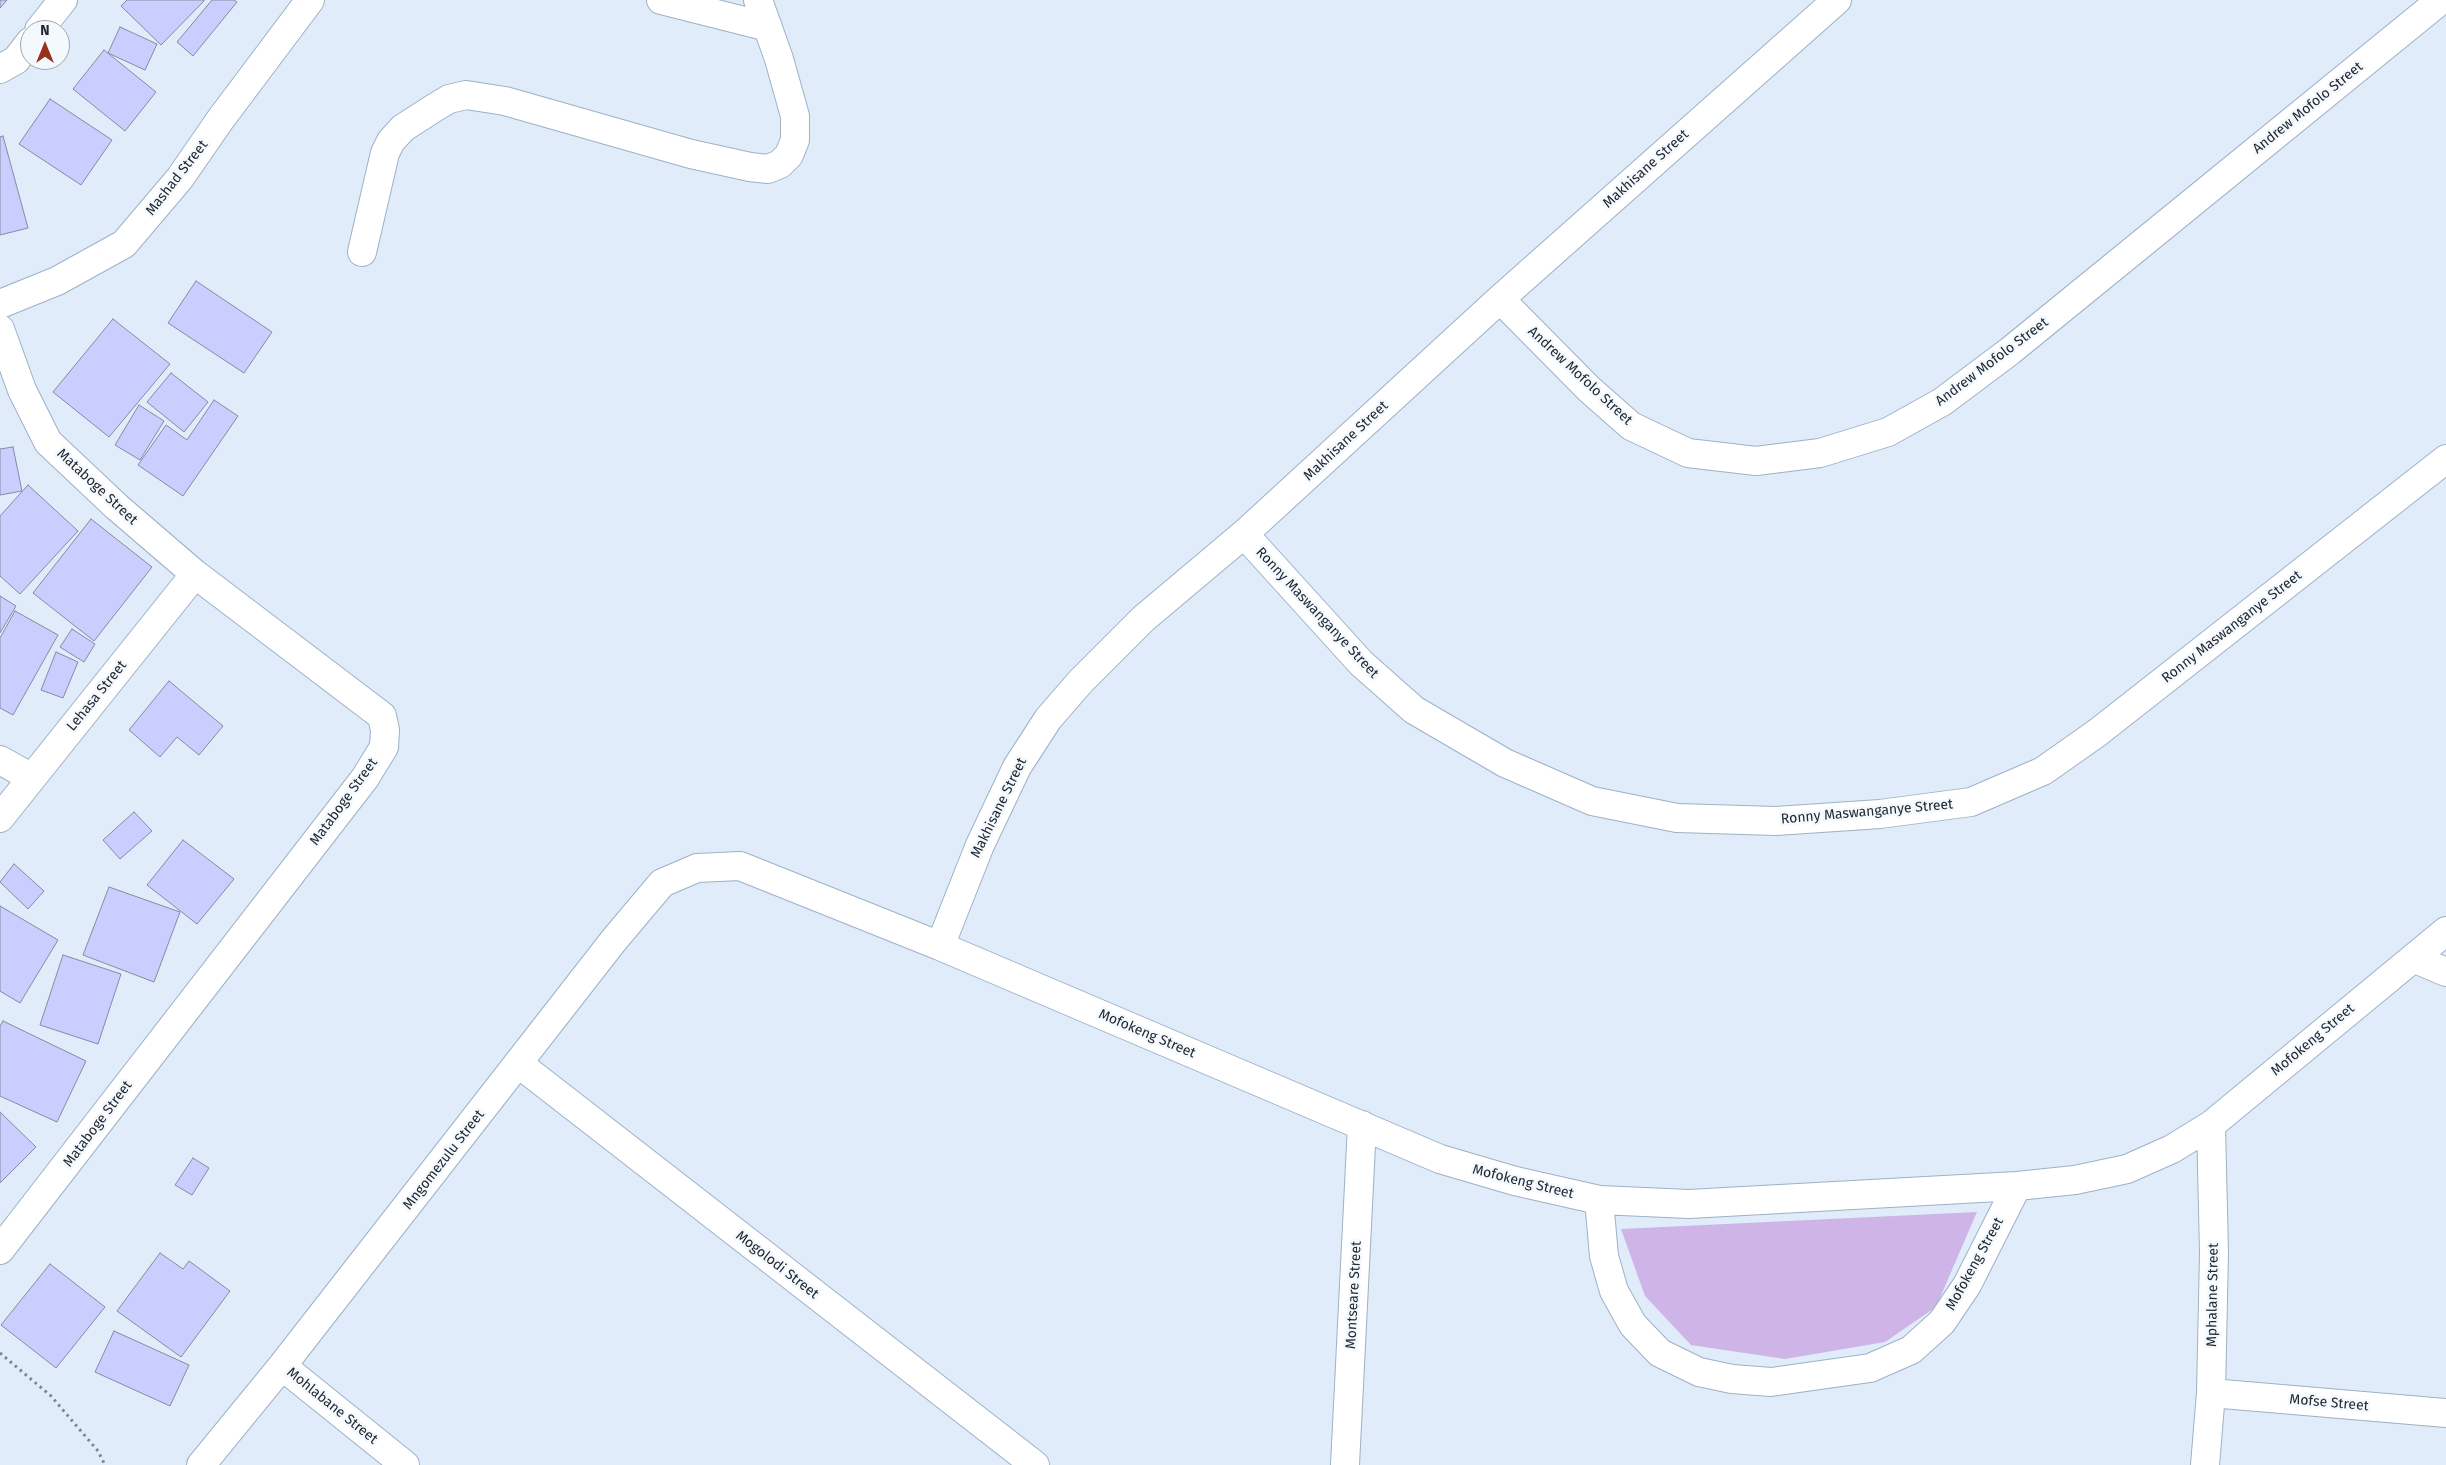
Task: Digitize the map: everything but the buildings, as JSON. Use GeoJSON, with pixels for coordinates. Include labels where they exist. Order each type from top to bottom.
{"type":"FeatureCollection","features":[{"type":"Feature","properties":{"kind":"street"},"geometry":{"type":"LineString","coordinates":[[47,20],[63,0]]}},
{"type":"Feature","properties":{"kind":"street","name":"Mashad Street"},"geometry":{"type":"LineString","coordinates":[[0,304],[57,282],[124,244],[180,178],[220,120],[310,0]]}},
{"type":"Feature","properties":{"kind":"street"},"geometry":{"type":"LineString","coordinates":[[661,0],[768,27]]}},
{"type":"Feature","properties":{"kind":"street"},"geometry":{"type":"LineString","coordinates":[[362,252],[385,153],[390,141],[403,128],[434,108],[449,99],[466,95],[505,101],[691,154],[750,167],[768,169],[780,164],[789,155],[795,140],[795,116],[758,0]]}},
{"type":"Feature","properties":{"kind":"street","name":"Makhisane Street"},"geometry":{"type":"LineString","coordinates":[[940,946],[980,845],[1017,768],[1048,719],[1081,682],[1143,619],[1244,534],[1500,299],[1837,0]]}},
{"type":"Feature","properties":{"kind":"street","name":"Andrew Mofolo Street"},"geometry":{"type":"LineString","coordinates":[[1500,299],[1589,389],[1631,426],[1688,453],[1756,462],[1820,453],[1880,435],[1942,402],[2010,351],[2440,0]]}},
{"type":"Feature","properties":{"kind":"street"},"geometry":{"type":"LineString","coordinates":[[0,69],[16,60],[20,55]]}},
{"type":"Feature","properties":{"kind":"street","name":"Mataboge Street"},"geometry":{"type":"LineString","coordinates":[[0,329],[22,390],[48,442],[117,507],[195,574],[382,716],[385,730],[384,747],[353,793],[0,1250]]}},
{"type":"Feature","properties":{"kind":"street","name":"Ronny Maswanganye Street"},"geometry":{"type":"LineString","coordinates":[[1244,534],[1361,663],[1407,704],[1505,763],[1592,801],[1677,818],[1786,820],[1880,814],[1971,802],[2043,771],[2097,732],[2446,460]]}},
{"type":"Feature","properties":{"kind":"street","name":"Lehasa Street"},"geometry":{"type":"LineString","coordinates":[[0,818],[195,574]]}},
{"type":"Feature","properties":{"kind":"street"},"geometry":{"type":"LineString","coordinates":[[0,760],[32,778]]}},
{"type":"Feature","properties":{"kind":"street","name":"Mofokeng Street"},"geometry":{"type":"LineString","coordinates":[[697,868],[740,866],[940,946],[1440,1160],[1515,1181],[1599,1200],[1689,1204],[2017,1186],[2075,1180],[2127,1169],[2172,1148],[2211,1125],[2446,931]]}},
{"type":"Feature","properties":{"kind":"street","name":"Mngomezulu Street"},"geometry":{"type":"LineString","coordinates":[[200,1465],[282,1366],[614,940],[662,883],[697,868]]}},
{"type":"Feature","properties":{"kind":"street"},"geometry":{"type":"LineString","coordinates":[[2413,958],[2446,972]]}},
{"type":"Feature","properties":{"kind":"street","name":"Mogolodi Street"},"geometry":{"type":"LineString","coordinates":[[518,1064],[1035,1465]]}},
{"type":"Feature","properties":{"kind":"street","name":"Montseare Street"},"geometry":{"type":"LineString","coordinates":[[1345,1465],[1362,1125]]}},
{"type":"Feature","properties":{"kind":"street","name":"Mphalane Street"},"geometry":{"type":"LineString","coordinates":[[2206,1465],[2211,1393],[2214,1254],[2211,1125]]}},
{"type":"Feature","properties":{"kind":"street","name":"Mofokeng Street"},"geometry":{"type":"LineString","coordinates":[[1599,1200],[1604,1256],[1614,1291],[1633,1325],[1660,1353],[1699,1372],[1732,1379],[1771,1382],[1870,1368],[1911,1350],[1942,1322],[1967,1285],[2017,1186]]}},
{"type":"Feature","properties":{"kind":"street","name":"Mohlabane Street"},"geometry":{"type":"LineString","coordinates":[[282,1366],[405,1465]]}},
{"type":"Feature","properties":{"kind":"street","name":"Mofse Street"},"geometry":{"type":"LineString","coordinates":[[2211,1393],[2446,1413]]}},
{"type":"Feature","properties":{"kind":"path"},"geometry":{"type":"LineString","coordinates":[[0,1353],[51,1396],[98,1451],[105,1465]]}},
{"type":"Feature","properties":{"kind":"shaded area"},"geometry":{"type":"Polygon","coordinates":[[[1977,1212],[1936,1307],[1885,1342],[1785,1359],[1691,1345],[1645,1296],[1621,1229],[1977,1212]]]}}]}
